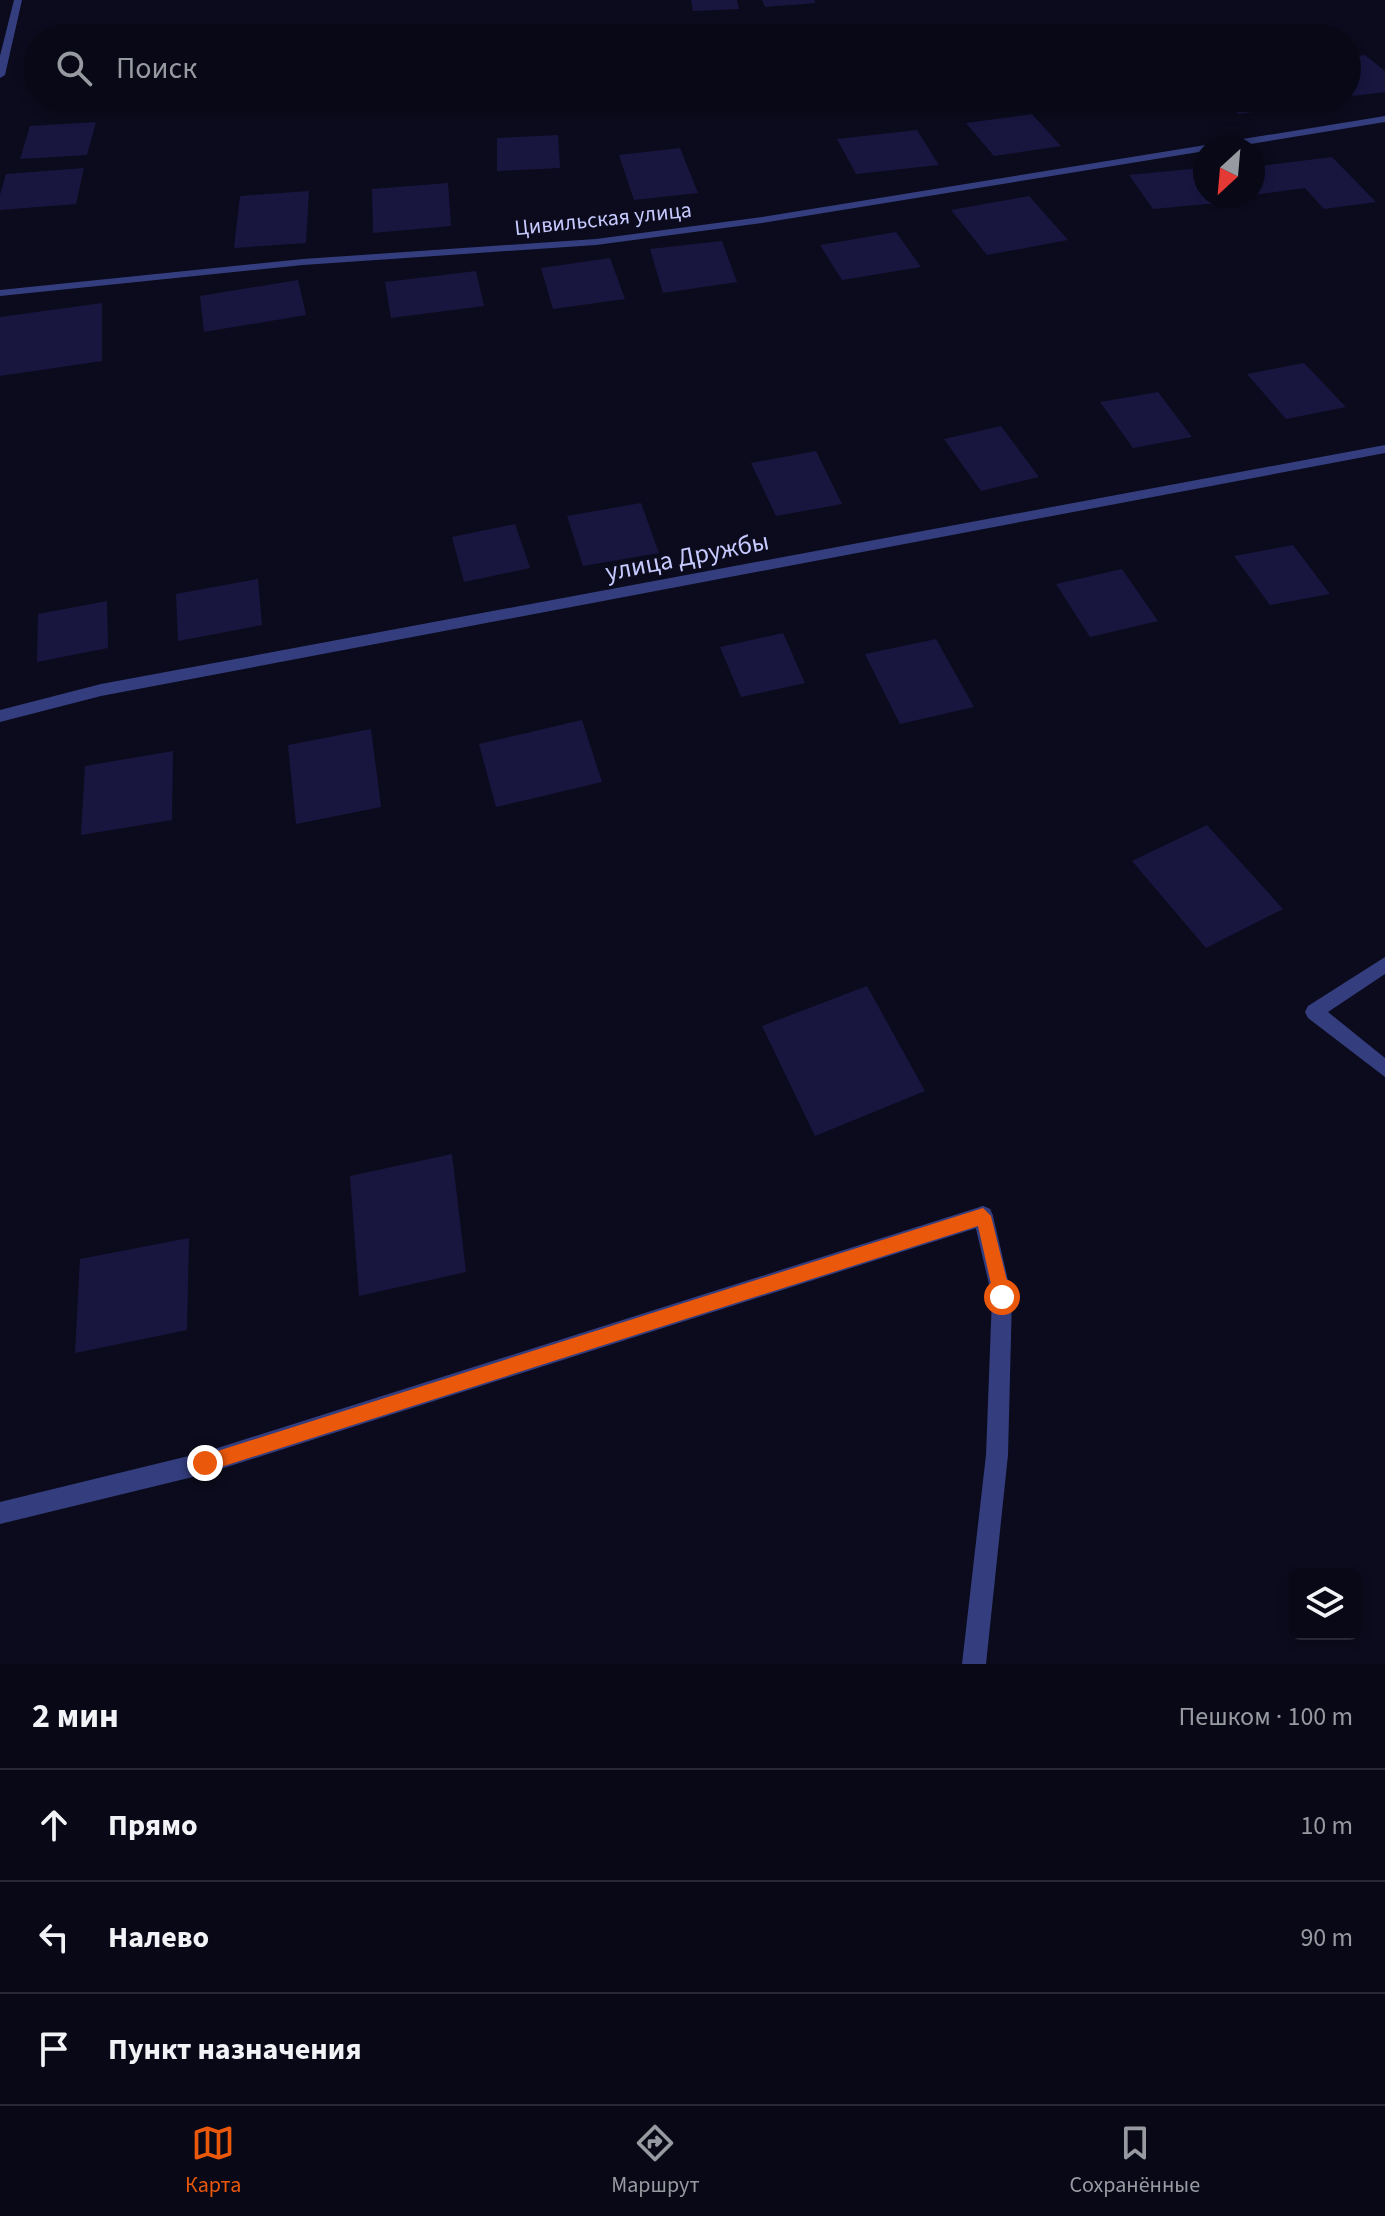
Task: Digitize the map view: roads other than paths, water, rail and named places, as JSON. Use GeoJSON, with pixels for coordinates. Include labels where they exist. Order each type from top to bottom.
{"type":"FeatureCollection","features":[{"type":"Feature","properties":{"kind":"street"},"geometry":{"type":"LineString","coordinates":[[0,75],[18,0]]}},
{"type":"Feature","properties":{"kind":"street","name":"Цивильская улица"},"geometry":{"type":"LineString","coordinates":[[1265,138],[1385,119]]}},
{"type":"Feature","properties":{"kind":"street","name":"Цивильская улица"},"geometry":{"type":"LineString","coordinates":[[0,293],[303,262],[596,242],[762,220],[1193,150]]}},
{"type":"Feature","properties":{"kind":"street","name":"улица Дружбы"},"geometry":{"type":"LineString","coordinates":[[0,716],[101,690],[1385,449]]}},
{"type":"Feature","properties":{"kind":"street"},"geometry":{"type":"LineString","coordinates":[[1385,965],[1314,1012],[1385,1069]]}},
{"type":"Feature","properties":{"kind":"street"},"geometry":{"type":"LineString","coordinates":[[0,1513],[205,1463],[983,1216],[1002,1297],[997,1455],[974,1664]]}}]}
